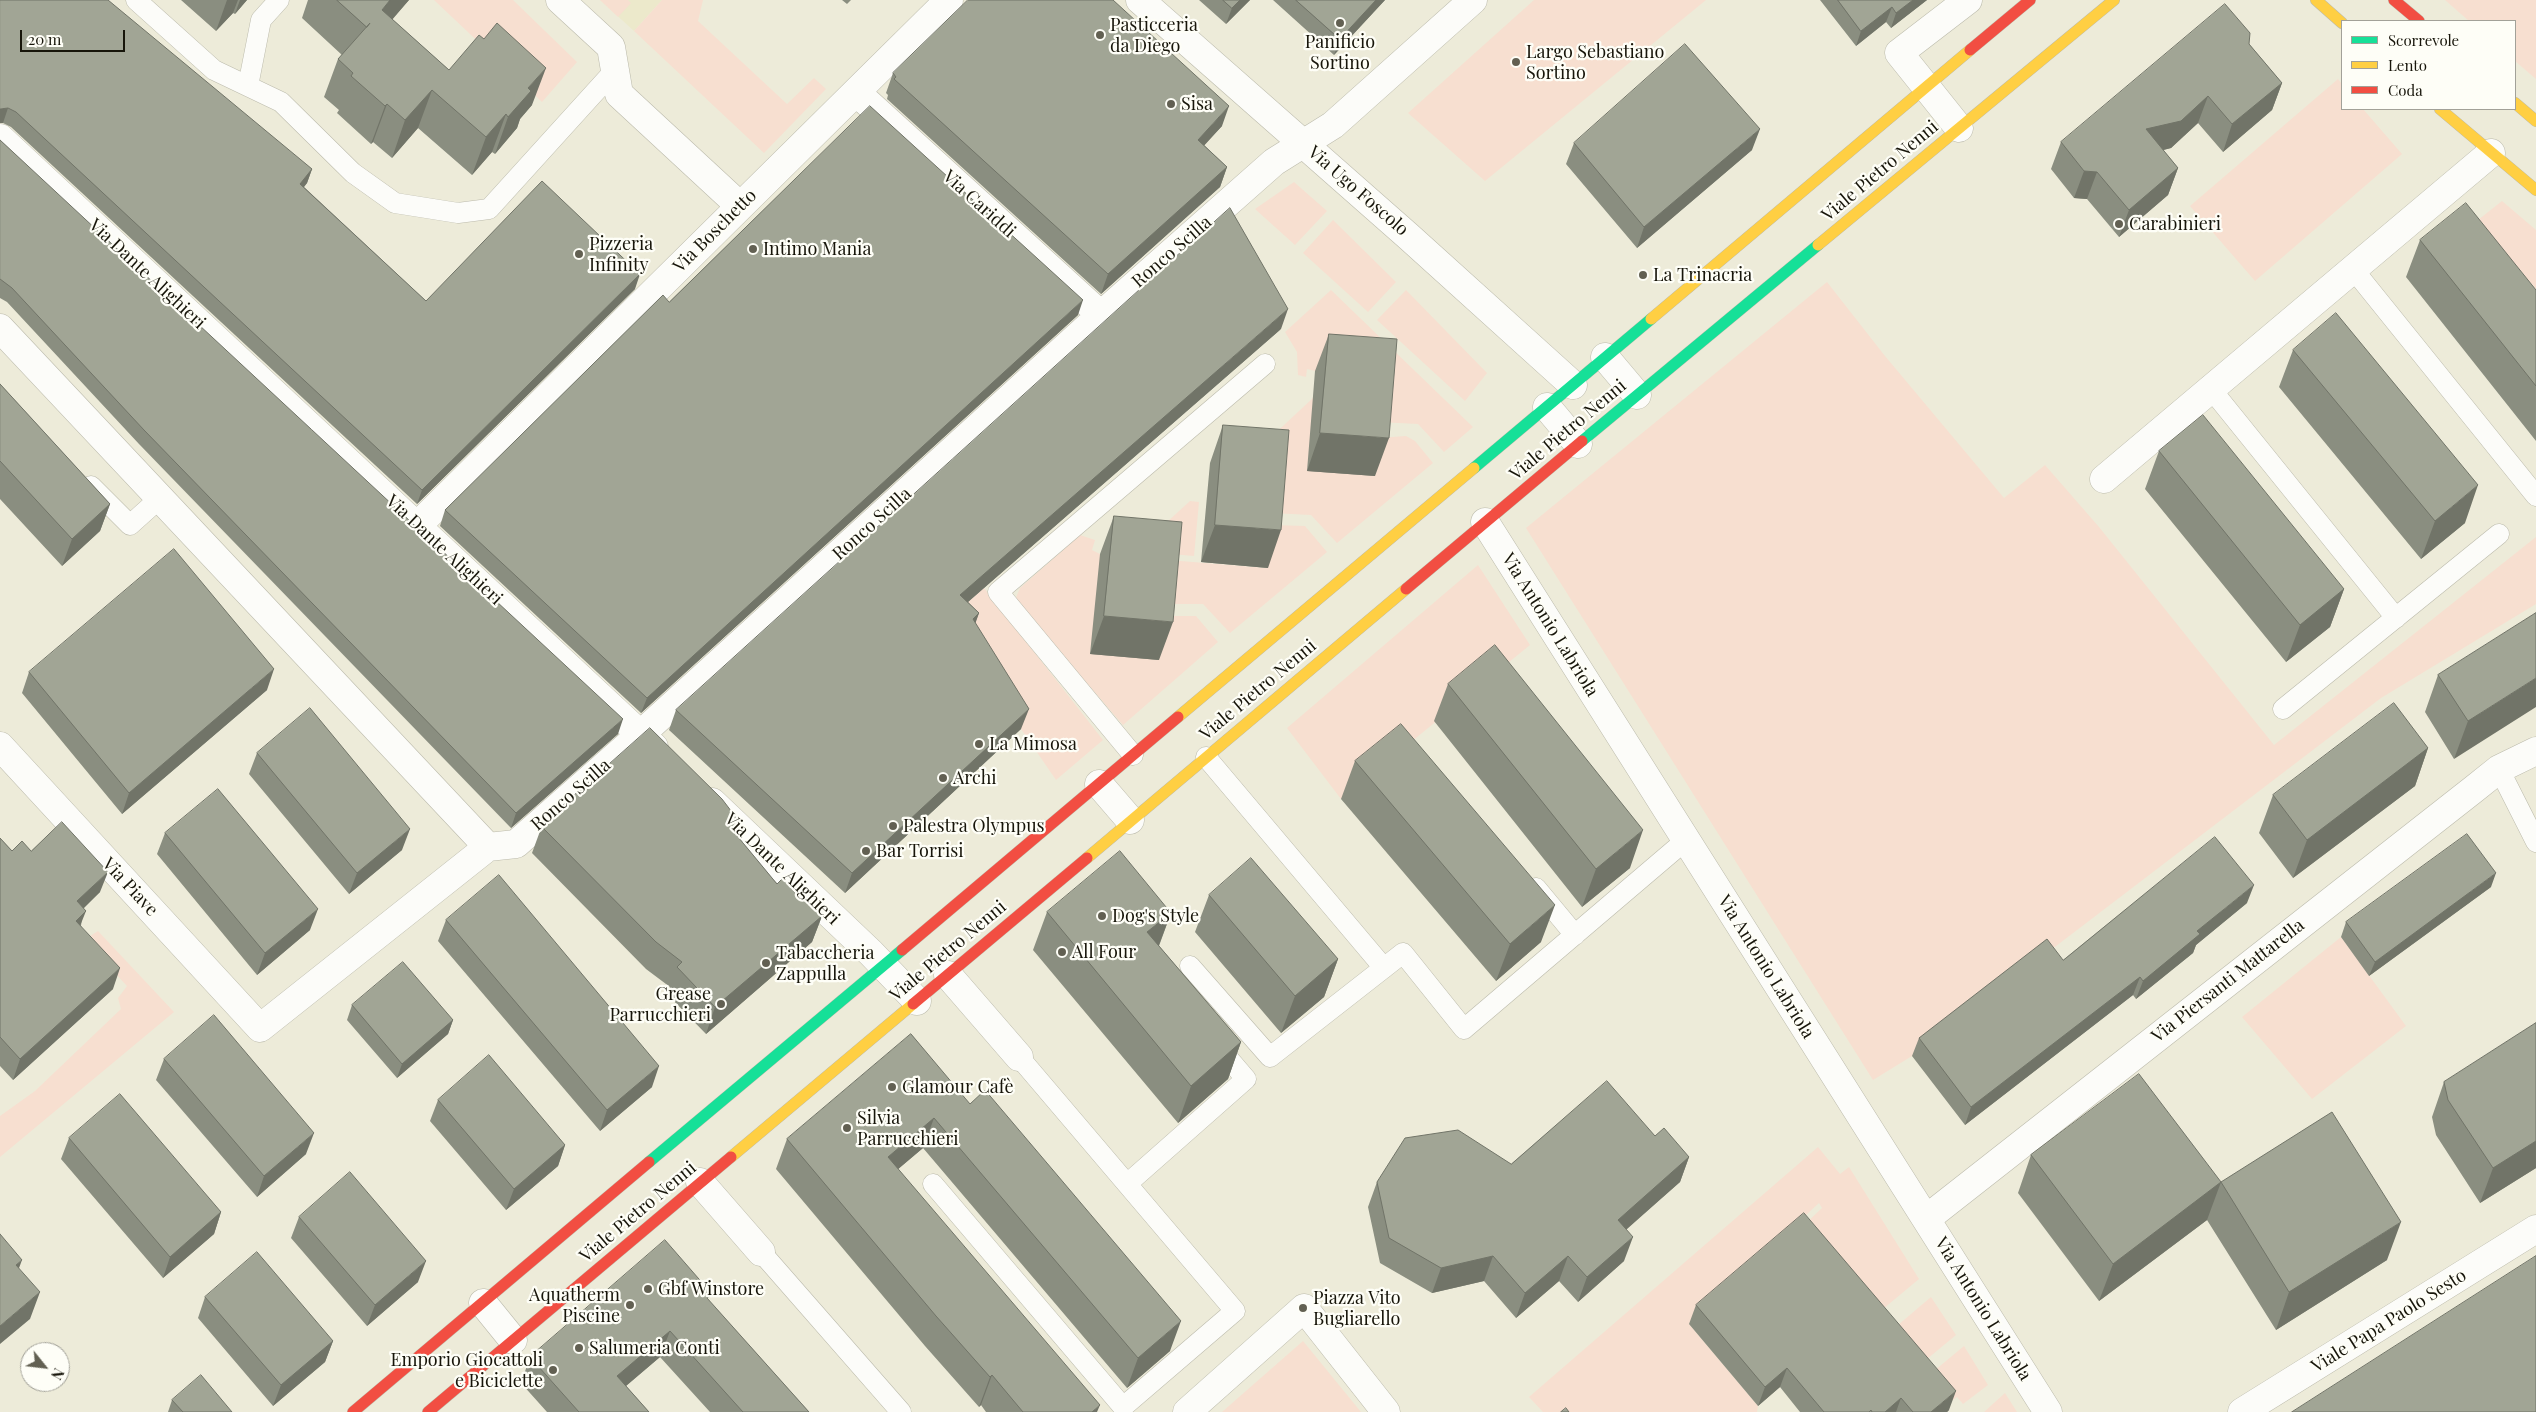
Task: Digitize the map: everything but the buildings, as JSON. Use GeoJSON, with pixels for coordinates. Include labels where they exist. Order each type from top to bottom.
{"type":"FeatureCollection","features":[{"type":"Feature","properties":{"kind":"street"},"geometry":{"type":"LineString","coordinates":[[560,0],[611,48],[618,94],[740,206]]}},
{"type":"Feature","properties":{"kind":"street","name":"Via Boschetto"},"geometry":{"type":"LineString","coordinates":[[418,525],[949,0]]}},
{"type":"Feature","properties":{"kind":"street","name":"Via Ugo Foscolo"},"geometry":{"type":"LineString","coordinates":[[1140,0],[1573,385]]}},
{"type":"Feature","properties":{"kind":"street","name":"Ronco Scilla"},"geometry":{"type":"LineString","coordinates":[[488,847],[516,844],[641,734],[1101,315],[1274,162],[1333,125],[1473,0]]}},
{"type":"Feature","properties":{"kind":"street"},"geometry":{"type":"LineString","coordinates":[[1959,128],[1899,53],[1968,0]]}},
{"type":"Feature","properties":{"kind":"street","name":"Viale Pietro Nenni"},"geometry":{"type":"LineString","coordinates":[[353,1412],[2030,0]]}},
{"type":"Feature","properties":{"kind":"street","name":"Viale Pietro Nenni"},"geometry":{"type":"LineString","coordinates":[[428,1412],[1636,395],[2114,0]]}},
{"type":"Feature","properties":{"kind":"street"},"geometry":{"type":"LineString","coordinates":[[2316,0],[2341,22]]}},
{"type":"Feature","properties":{"kind":"street"},"geometry":{"type":"LineString","coordinates":[[2394,0],[2418,20]]}},
{"type":"Feature","properties":{"kind":"street","name":"Via Cariddi"},"geometry":{"type":"LineString","coordinates":[[857,93],[1101,315]]}},
{"type":"Feature","properties":{"kind":"street"},"geometry":{"type":"LineString","coordinates":[[2516,104],[2536,121]]}},
{"type":"Feature","properties":{"kind":"street"},"geometry":{"type":"LineString","coordinates":[[2441,110],[2536,190]]}},
{"type":"Feature","properties":{"kind":"street","name":"Via Dante Alighieri"},"geometry":{"type":"LineString","coordinates":[[0,138],[418,525],[669,762]]}},
{"type":"Feature","properties":{"kind":"street"},"geometry":{"type":"LineString","coordinates":[[2104,479],[2492,153]]}},
{"type":"Feature","properties":{"kind":"street"},"geometry":{"type":"LineString","coordinates":[[0,328],[488,847]]}},
{"type":"Feature","properties":{"kind":"street"},"geometry":{"type":"LineString","coordinates":[[1606,357],[1636,395]]}},
{"type":"Feature","properties":{"kind":"street"},"geometry":{"type":"LineString","coordinates":[[1547,407],[1578,444]]}},
{"type":"Feature","properties":{"kind":"street","name":"Via Antonio Labriola"},"geometry":{"type":"LineString","coordinates":[[1485,522],[2048,1412]]}},
{"type":"Feature","properties":{"kind":"street","name":"Via Piave"},"geometry":{"type":"LineString","coordinates":[[0,746],[260,1028],[488,847]]}},
{"type":"Feature","properties":{"kind":"street","name":"Via Piersanti Mattarella"},"geometry":{"type":"LineString","coordinates":[[1926,1220],[2500,769],[2536,751]]}},
{"type":"Feature","properties":{"kind":"street","name":"Via Dante Alighieri"},"geometry":{"type":"LineString","coordinates":[[690,782],[883,966],[917,1001]]}},
{"type":"Feature","properties":{"kind":"street"},"geometry":{"type":"LineString","coordinates":[[1099,784],[1130,820]]}},
{"type":"Feature","properties":{"kind":"street"},"geometry":{"type":"LineString","coordinates":[[948,975],[1019,1057]]}},
{"type":"Feature","properties":{"kind":"street"},"geometry":{"type":"LineString","coordinates":[[700,1182],[761,1252]]}},
{"type":"Feature","properties":{"kind":"street","name":"Viale Papa Paolo Sesto"},"geometry":{"type":"LineString","coordinates":[[2242,1412],[2536,1229]]}},
{"type":"Feature","properties":{"kind":"street"},"geometry":{"type":"LineString","coordinates":[[483,1303],[513,1340]]}},
{"type":"Feature","properties":{"kind":"street"},"geometry":{"type":"LineString","coordinates":[[1187,1412],[1304,1308],[1386,1412]]}},
{"type":"Feature","properties":{"kind":"lane"},"geometry":{"type":"LineString","coordinates":[[136,0],[214,70],[281,102],[354,173],[396,203],[458,213],[489,209],[615,70]]}},
{"type":"Feature","properties":{"kind":"lane"},"geometry":{"type":"LineString","coordinates":[[248,86],[261,20],[278,0]]}},
{"type":"Feature","properties":{"kind":"lane"},"geometry":{"type":"LineString","coordinates":[[2353,270],[2536,496]]}},
{"type":"Feature","properties":{"kind":"lane"},"geometry":{"type":"LineString","coordinates":[[1133,755],[998,592],[1265,364]]}},
{"type":"Feature","properties":{"kind":"lane"},"geometry":{"type":"LineString","coordinates":[[2211,389],[2396,618]]}},
{"type":"Feature","properties":{"kind":"lane"},"geometry":{"type":"LineString","coordinates":[[75,471],[130,525],[160,498]]}},
{"type":"Feature","properties":{"kind":"lane"},"geometry":{"type":"LineString","coordinates":[[2283,709],[2499,534]]}},
{"type":"Feature","properties":{"kind":"lane"},"geometry":{"type":"LineString","coordinates":[[1206,757],[1384,968]]}},
{"type":"Feature","properties":{"kind":"lane"},"geometry":{"type":"LineString","coordinates":[[2500,769],[2536,842]]}},
{"type":"Feature","properties":{"kind":"lane"},"geometry":{"type":"LineString","coordinates":[[1190,966],[1270,1057],[1404,953],[1464,1029],[1686,840]]}},
{"type":"Feature","properties":{"kind":"lane"},"geometry":{"type":"LineString","coordinates":[[1526,876],[1575,935]]}},
{"type":"Feature","properties":{"kind":"lane"},"geometry":{"type":"LineString","coordinates":[[1127,1184],[1246,1079],[1204,1029]]}},
{"type":"Feature","properties":{"kind":"lane"},"geometry":{"type":"LineString","coordinates":[[933,1184],[1122,1407],[1235,1311],[1019,1057]]}},
{"type":"Feature","properties":{"kind":"lane"},"geometry":{"type":"LineString","coordinates":[[761,1252],[901,1412]]}},
{"type":"Feature","properties":{"kind":"shaded area"},"geometry":{"type":"Polygon","coordinates":[[[434,0],[513,0],[577,62],[542,102],[434,0]]]}},
{"type":"Feature","properties":{"kind":"shaded area"},"geometry":{"type":"Polygon","coordinates":[[[600,0],[662,0],[634,31],[600,0]]]}},
{"type":"Feature","properties":{"kind":"shaded area"},"geometry":{"type":"Polygon","coordinates":[[[600,0],[628,0],[631,3],[618,17],[600,0]]]}},
{"type":"Feature","properties":{"kind":"shaded area"},"geometry":{"type":"Polygon","coordinates":[[[662,0],[703,0],[698,21],[787,104],[814,78],[826,89],[764,153],[634,31],[662,0]]]}},
{"type":"Feature","properties":{"kind":"shaded area"},"geometry":{"type":"Polygon","coordinates":[[[1534,0],[1706,0],[1485,181],[1408,113],[1534,0]]]}},
{"type":"Feature","properties":{"kind":"shaded area"},"geometry":{"type":"Polygon","coordinates":[[[2445,0],[2536,0],[2536,79],[2516,62],[2516,20],[2468,20],[2445,0]]]}},
{"type":"Feature","properties":{"kind":"shaded area"},"geometry":{"type":"Polygon","coordinates":[[[2338,79],[2341,83],[2341,110],[2364,110],[2402,154],[2255,281],[2190,206],[2338,79]]]}},
{"type":"Feature","properties":{"kind":"shaded area"},"geometry":{"type":"Polygon","coordinates":[[[1294,182],[1327,211],[1295,245],[1255,209],[1294,182]]]}},
{"type":"Feature","properties":{"kind":"shaded area"},"geometry":{"type":"Polygon","coordinates":[[[2502,201],[2536,230],[2536,289],[2478,220],[2502,201]]]}},
{"type":"Feature","properties":{"kind":"shaded area"},"geometry":{"type":"Polygon","coordinates":[[[1333,220],[1396,282],[1368,312],[1303,253],[1333,220]]]}},
{"type":"Feature","properties":{"kind":"shaded area"},"geometry":{"type":"Polygon","coordinates":[[[1827,282],[1885,356],[2004,498],[2045,465],[2099,527],[2274,745],[2536,537],[2536,604],[2381,698],[1912,1056],[1873,1080],[1526,528],[1827,282]]]}},
{"type":"Feature","properties":{"kind":"shaded area"},"geometry":{"type":"Polygon","coordinates":[[[1331,290],[1473,427],[1444,452],[1418,424],[1379,422],[1315,371],[1307,369],[1306,377],[1298,375],[1297,352],[1285,332],[1331,290]]]}},
{"type":"Feature","properties":{"kind":"shaded area"},"geometry":{"type":"Polygon","coordinates":[[[1406,290],[1487,373],[1465,401],[1377,320],[1406,290]]]}},
{"type":"Feature","properties":{"kind":"shaded area"},"geometry":{"type":"Polygon","coordinates":[[[1313,398],[1378,438],[1406,436],[1415,441],[1433,463],[1337,543],[1311,515],[1272,513],[1241,465],[1313,398]]]}},
{"type":"Feature","properties":{"kind":"shaded area"},"geometry":{"type":"Polygon","coordinates":[[[1190,501],[1199,502],[1194,556],[1160,553],[1155,533],[1190,501]]]}},
{"type":"Feature","properties":{"kind":"shaded area"},"geometry":{"type":"Polygon","coordinates":[[[1271,525],[1305,526],[1327,552],[1230,633],[1203,604],[1164,604],[1168,560],[1267,568],[1271,525]]]}},
{"type":"Feature","properties":{"kind":"shaded area"},"geometry":{"type":"Polygon","coordinates":[[[1080,535],[1095,540],[1092,550],[1100,554],[1163,616],[1196,616],[1218,642],[1123,725],[1015,600],[1020,588],[1080,535]]]}},
{"type":"Feature","properties":{"kind":"shaded area"},"geometry":{"type":"Polygon","coordinates":[[[1478,565],[1530,645],[1341,799],[1287,728],[1478,565]]]}},
{"type":"Feature","properties":{"kind":"shaded area"},"geometry":{"type":"Polygon","coordinates":[[[984,588],[1103,740],[1056,780],[1021,729],[953,615],[984,588]]]}},
{"type":"Feature","properties":{"kind":"shaded area"},"geometry":{"type":"Polygon","coordinates":[[[98,931],[174,1012],[0,1157],[0,1116],[35,1091],[121,1009],[118,998],[127,986],[84,940],[98,931]]]}},
{"type":"Feature","properties":{"kind":"shaded area"},"geometry":{"type":"Polygon","coordinates":[[[2341,937],[2406,1026],[2312,1099],[2242,1017],[2341,937]]]}},
{"type":"Feature","properties":{"kind":"shaded area"},"geometry":{"type":"Polygon","coordinates":[[[1818,1147],[1840,1174],[1849,1167],[1919,1279],[1877,1314],[1802,1227],[1822,1208],[1819,1203],[1689,1324],[1758,1406],[1757,1412],[1543,1412],[1529,1397],[1818,1147]]]}},
{"type":"Feature","properties":{"kind":"shaded area"},"geometry":{"type":"Polygon","coordinates":[[[1931,1297],[1956,1335],[1921,1364],[1891,1331],[1931,1297]]]}},
{"type":"Feature","properties":{"kind":"shaded area"},"geometry":{"type":"Polygon","coordinates":[[[1303,1341],[1361,1412],[1222,1412],[1303,1341]]]}},
{"type":"Feature","properties":{"kind":"shaded area"},"geometry":{"type":"Polygon","coordinates":[[[1964,1346],[1988,1385],[1963,1404],[1957,1397],[1950,1402],[1928,1376],[1964,1346]]]}},
{"type":"Feature","properties":{"kind":"shaded area"},"geometry":{"type":"Polygon","coordinates":[[[2005,1393],[2017,1412],[1984,1412],[2005,1393]]]}},
{"type":"Feature","properties":{"kind":"traffic: fast"},"geometry":{"type":"LineString","coordinates":[[1582,441],[1818,245]]}},
{"type":"Feature","properties":{"kind":"traffic: fast"},"geometry":{"type":"LineString","coordinates":[[1474,468],[1651,319]]}},
{"type":"Feature","properties":{"kind":"traffic: fast"},"geometry":{"type":"LineString","coordinates":[[649,1162],[902,950]]}},
{"type":"Feature","properties":{"kind":"traffic: slow"},"geometry":{"type":"LineString","coordinates":[[1818,245],[2114,0]]}},
{"type":"Feature","properties":{"kind":"traffic: slow"},"geometry":{"type":"LineString","coordinates":[[2316,0],[2341,22]]}},
{"type":"Feature","properties":{"kind":"traffic: slow"},"geometry":{"type":"LineString","coordinates":[[1651,319],[1970,50]]}},
{"type":"Feature","properties":{"kind":"traffic: slow"},"geometry":{"type":"LineString","coordinates":[[2516,104],[2536,121]]}},
{"type":"Feature","properties":{"kind":"traffic: slow"},"geometry":{"type":"LineString","coordinates":[[2441,110],[2536,190]]}},
{"type":"Feature","properties":{"kind":"traffic: slow"},"geometry":{"type":"LineString","coordinates":[[1178,717],[1474,468]]}},
{"type":"Feature","properties":{"kind":"traffic: slow"},"geometry":{"type":"LineString","coordinates":[[1087,858],[1406,589]]}},
{"type":"Feature","properties":{"kind":"traffic: slow"},"geometry":{"type":"LineString","coordinates":[[731,1157],[913,1004]]}},
{"type":"Feature","properties":{"kind":"traffic: jam"},"geometry":{"type":"LineString","coordinates":[[1970,50],[2030,0]]}},
{"type":"Feature","properties":{"kind":"traffic: jam"},"geometry":{"type":"LineString","coordinates":[[2394,0],[2418,20]]}},
{"type":"Feature","properties":{"kind":"traffic: jam"},"geometry":{"type":"LineString","coordinates":[[1406,589],[1582,441]]}},
{"type":"Feature","properties":{"kind":"traffic: jam"},"geometry":{"type":"LineString","coordinates":[[902,950],[1178,717]]}},
{"type":"Feature","properties":{"kind":"traffic: jam"},"geometry":{"type":"LineString","coordinates":[[913,1004],[1087,858]]}},
{"type":"Feature","properties":{"kind":"traffic: jam"},"geometry":{"type":"LineString","coordinates":[[428,1412],[731,1157]]}},
{"type":"Feature","properties":{"kind":"traffic: jam"},"geometry":{"type":"LineString","coordinates":[[353,1412],[649,1162]]}},
{"type":"Feature","properties":{"kind":"place","name":"Panificio Sortino"},"geometry":{"type":"Point","coordinates":[1340,23]}},
{"type":"Feature","properties":{"kind":"place","name":"Pasticceria da Diego"},"geometry":{"type":"Point","coordinates":[1100,35]}},
{"type":"Feature","properties":{"kind":"place","name":"Largo Sebastiano Sortino"},"geometry":{"type":"Point","coordinates":[1516,62]}},
{"type":"Feature","properties":{"kind":"place","name":"Sisa"},"geometry":{"type":"Point","coordinates":[1171,104]}},
{"type":"Feature","properties":{"kind":"place","name":"Carabinieri"},"geometry":{"type":"Point","coordinates":[2119,224]}},
{"type":"Feature","properties":{"kind":"place","name":"Intimo Mania"},"geometry":{"type":"Point","coordinates":[753,249]}},
{"type":"Feature","properties":{"kind":"place","name":"Pizzeria Infinity"},"geometry":{"type":"Point","coordinates":[579,254]}},
{"type":"Feature","properties":{"kind":"place","name":"La Trinacria"},"geometry":{"type":"Point","coordinates":[1643,275]}},
{"type":"Feature","properties":{"kind":"place","name":"La Mimosa"},"geometry":{"type":"Point","coordinates":[979,744]}},
{"type":"Feature","properties":{"kind":"place","name":"Archi"},"geometry":{"type":"Point","coordinates":[943,778]}},
{"type":"Feature","properties":{"kind":"place","name":"Palestra Olympus"},"geometry":{"type":"Point","coordinates":[893,826]}},
{"type":"Feature","properties":{"kind":"place","name":"Bar Torrisi"},"geometry":{"type":"Point","coordinates":[866,851]}},
{"type":"Feature","properties":{"kind":"place","name":"Dog's Style"},"geometry":{"type":"Point","coordinates":[1102,916]}},
{"type":"Feature","properties":{"kind":"place","name":"All Four"},"geometry":{"type":"Point","coordinates":[1062,952]}},
{"type":"Feature","properties":{"kind":"place","name":"Tabaccheria Zappulla"},"geometry":{"type":"Point","coordinates":[766,963]}},
{"type":"Feature","properties":{"kind":"place","name":"Grease Parrucchieri"},"geometry":{"type":"Point","coordinates":[721,1004]}},
{"type":"Feature","properties":{"kind":"place","name":"Glamour Cafè"},"geometry":{"type":"Point","coordinates":[892,1087]}},
{"type":"Feature","properties":{"kind":"place","name":"Silvia Parrucchieri"},"geometry":{"type":"Point","coordinates":[847,1128]}},
{"type":"Feature","properties":{"kind":"place","name":"Gbf Winstore"},"geometry":{"type":"Point","coordinates":[648,1289]}},
{"type":"Feature","properties":{"kind":"place","name":"Aquatherm Piscine"},"geometry":{"type":"Point","coordinates":[630,1305]}},
{"type":"Feature","properties":{"kind":"place","name":"Piazza Vito Bugliarello"},"geometry":{"type":"Point","coordinates":[1303,1308]}},
{"type":"Feature","properties":{"kind":"place","name":"Salumeria Conti"},"geometry":{"type":"Point","coordinates":[579,1348]}},
{"type":"Feature","properties":{"kind":"place","name":"Emporio Giocattoli e Biciclette"},"geometry":{"type":"Point","coordinates":[553,1370]}}]}
